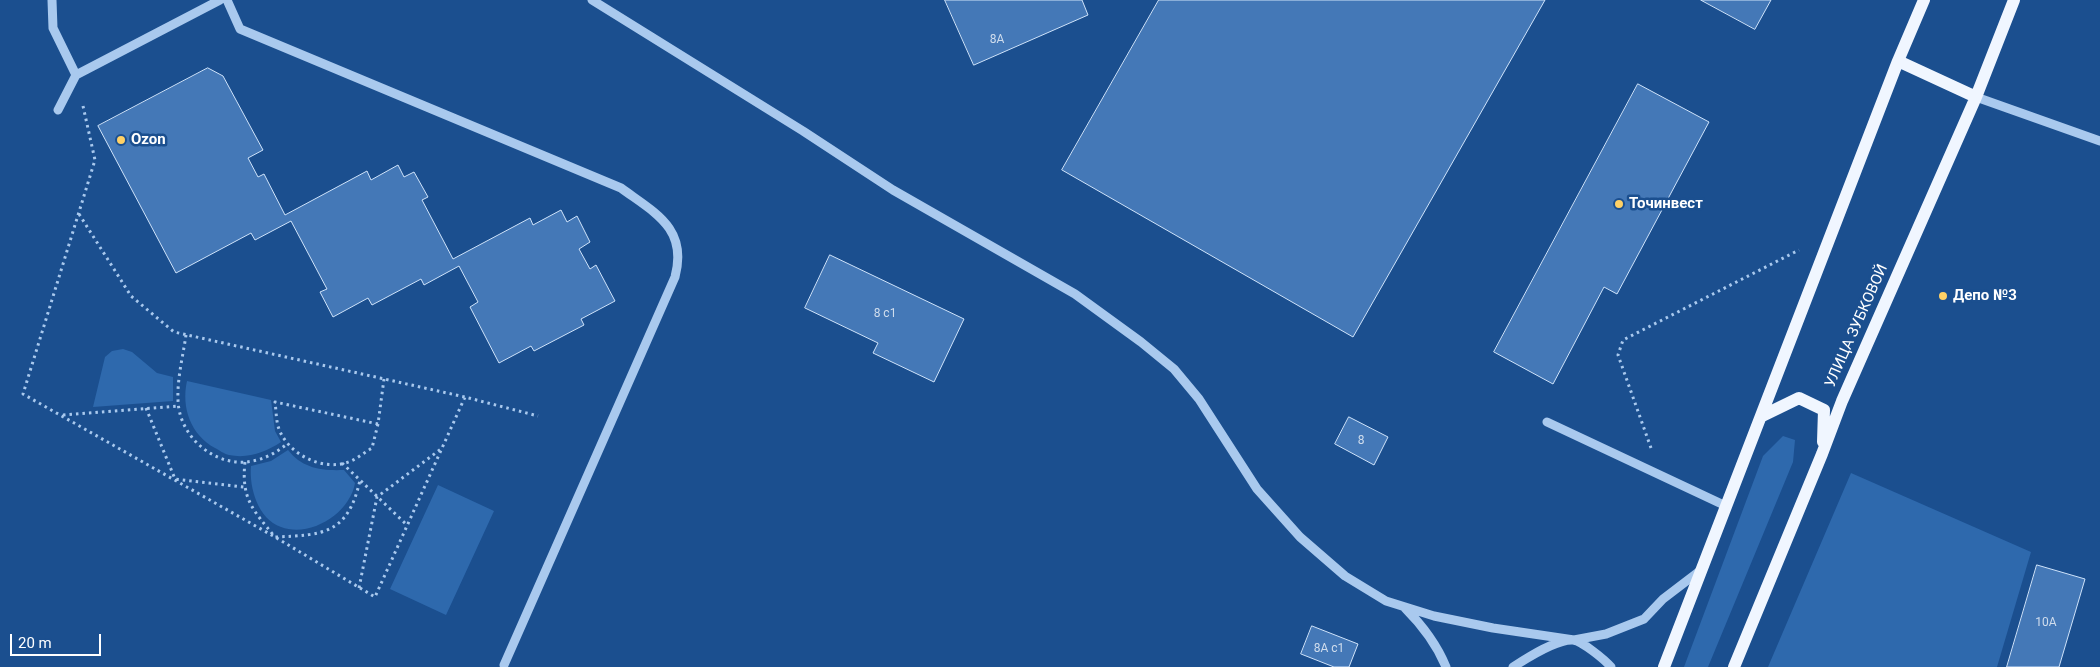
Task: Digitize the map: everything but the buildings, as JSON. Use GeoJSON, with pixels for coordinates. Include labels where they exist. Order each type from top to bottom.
{"type":"FeatureCollection","features":[{"type":"Feature","properties":{"kind":"main road"},"geometry":{"type":"LineString","coordinates":[[1664,667],[1898,60],[1924,0]]}},
{"type":"Feature","properties":{"kind":"main road","name":"УЛИЦА ЗУБКОВОЙ"},"geometry":{"type":"LineString","coordinates":[[1734,667],[1842,401],[1976,97],[2013,2]]}},
{"type":"Feature","properties":{"kind":"main road"},"geometry":{"type":"LineString","coordinates":[[1898,60],[1976,97]]}},
{"type":"Feature","properties":{"kind":"main road"},"geometry":{"type":"LineString","coordinates":[[1762,416],[1799,398],[1824,410],[1822,454]]}},
{"type":"Feature","properties":{"kind":"street"},"geometry":{"type":"LineString","coordinates":[[52,0],[52,28],[76,75]]}},
{"type":"Feature","properties":{"kind":"street"},"geometry":{"type":"LineString","coordinates":[[58,110],[76,75],[220,0]]}},
{"type":"Feature","properties":{"kind":"street"},"geometry":{"type":"LineString","coordinates":[[227,0],[240,28],[621,188],[668,223],[673,233],[679,262],[676,277],[504,665]]}},
{"type":"Feature","properties":{"kind":"street"},"geometry":{"type":"LineString","coordinates":[[592,0],[803,131],[893,190],[1075,294],[1140,342],[1174,369],[1199,399],[1257,489],[1300,537],[1345,576],[1386,600],[1434,616],[1493,628],[1574,640],[1588,648],[1611,667]]}},
{"type":"Feature","properties":{"kind":"street"},"geometry":{"type":"LineString","coordinates":[[1976,97],[2100,141]]}},
{"type":"Feature","properties":{"kind":"street"},"geometry":{"type":"LineString","coordinates":[[1547,422],[1726,506]]}},
{"type":"Feature","properties":{"kind":"street"},"geometry":{"type":"LineString","coordinates":[[1513,667],[1532,655],[1560,642],[1606,634],[1644,619],[1663,599],[1701,569]]}},
{"type":"Feature","properties":{"kind":"street"},"geometry":{"type":"LineString","coordinates":[[1403,606],[1416,619],[1439,650],[1446,667]]}},
{"type":"Feature","properties":{"kind":"path"},"geometry":{"type":"LineString","coordinates":[[76,75],[95,160],[23,394],[275,537],[375,597],[465,397]]}},
{"type":"Feature","properties":{"kind":"path"},"geometry":{"type":"LineString","coordinates":[[79,213],[131,296],[174,332],[465,397],[538,416]]}},
{"type":"Feature","properties":{"kind":"path"},"geometry":{"type":"LineString","coordinates":[[1653,454],[1618,355],[1623,340],[1799,250]]}},
{"type":"Feature","properties":{"kind":"path"},"geometry":{"type":"LineString","coordinates":[[186,335],[178,400],[182,420],[192,438],[206,452],[225,460],[245,462],[267,457],[287,444]]}},
{"type":"Feature","properties":{"kind":"path"},"geometry":{"type":"LineString","coordinates":[[378,424],[275,402],[278,425],[287,444],[308,460],[332,465],[342,463],[351,461],[372,448],[378,424],[384,379]]}},
{"type":"Feature","properties":{"kind":"path"},"geometry":{"type":"LineString","coordinates":[[61,415],[179,406]]}},
{"type":"Feature","properties":{"kind":"path"},"geometry":{"type":"LineString","coordinates":[[146,408],[175,480]]}},
{"type":"Feature","properties":{"kind":"path"},"geometry":{"type":"LineString","coordinates":[[359,588],[377,497],[442,449]]}},
{"type":"Feature","properties":{"kind":"path"},"geometry":{"type":"LineString","coordinates":[[245,462],[243,479],[246,496],[253,511],[275,537]]}},
{"type":"Feature","properties":{"kind":"path"},"geometry":{"type":"LineString","coordinates":[[342,463],[407,525]]}},
{"type":"Feature","properties":{"kind":"path"},"geometry":{"type":"LineString","coordinates":[[175,480],[244,487]]}},
{"type":"Feature","properties":{"kind":"path"},"geometry":{"type":"LineString","coordinates":[[275,537],[309,536],[324,532],[338,523],[349,512],[356,497],[360,480]]}},
{"type":"Feature","properties":{"kind":"shaded area"},"geometry":{"type":"Polygon","coordinates":[[[123,349],[132,352],[157,373],[173,377],[173,401],[93,407],[105,357],[112,351],[123,349]]]}},
{"type":"Feature","properties":{"kind":"shaded area"},"geometry":{"type":"Polygon","coordinates":[[[187,381],[271,400],[275,431],[281,442],[263,452],[243,456],[227,454],[215,448],[200,436],[190,420],[185,401],[187,381]]]}},
{"type":"Feature","properties":{"kind":"shaded area"},"geometry":{"type":"Polygon","coordinates":[[[1783,436],[1795,440],[1793,462],[1708,667],[1684,667],[1763,456],[1783,436]]]}},
{"type":"Feature","properties":{"kind":"shaded area"},"geometry":{"type":"Polygon","coordinates":[[[288,450],[306,465],[320,469],[344,470],[355,483],[352,494],[346,504],[337,513],[316,526],[305,529],[281,527],[266,517],[257,502],[252,484],[251,466],[271,461],[288,450]]]}},
{"type":"Feature","properties":{"kind":"shaded area"},"geometry":{"type":"Polygon","coordinates":[[[1851,473],[2031,552],[1997,667],[1768,667],[1851,473]]]}},
{"type":"Feature","properties":{"kind":"shaded area"},"geometry":{"type":"Polygon","coordinates":[[[438,485],[494,511],[446,615],[390,589],[438,485]]]}},
{"type":"Feature","properties":{"kind":"place","name":"Ozon"},"geometry":{"type":"Point","coordinates":[121,140]}},
{"type":"Feature","properties":{"kind":"place","name":"Точинвест"},"geometry":{"type":"Point","coordinates":[1619,204]}},
{"type":"Feature","properties":{"kind":"place","name":"Депо №3"},"geometry":{"type":"Point","coordinates":[1943,296]}}]}
